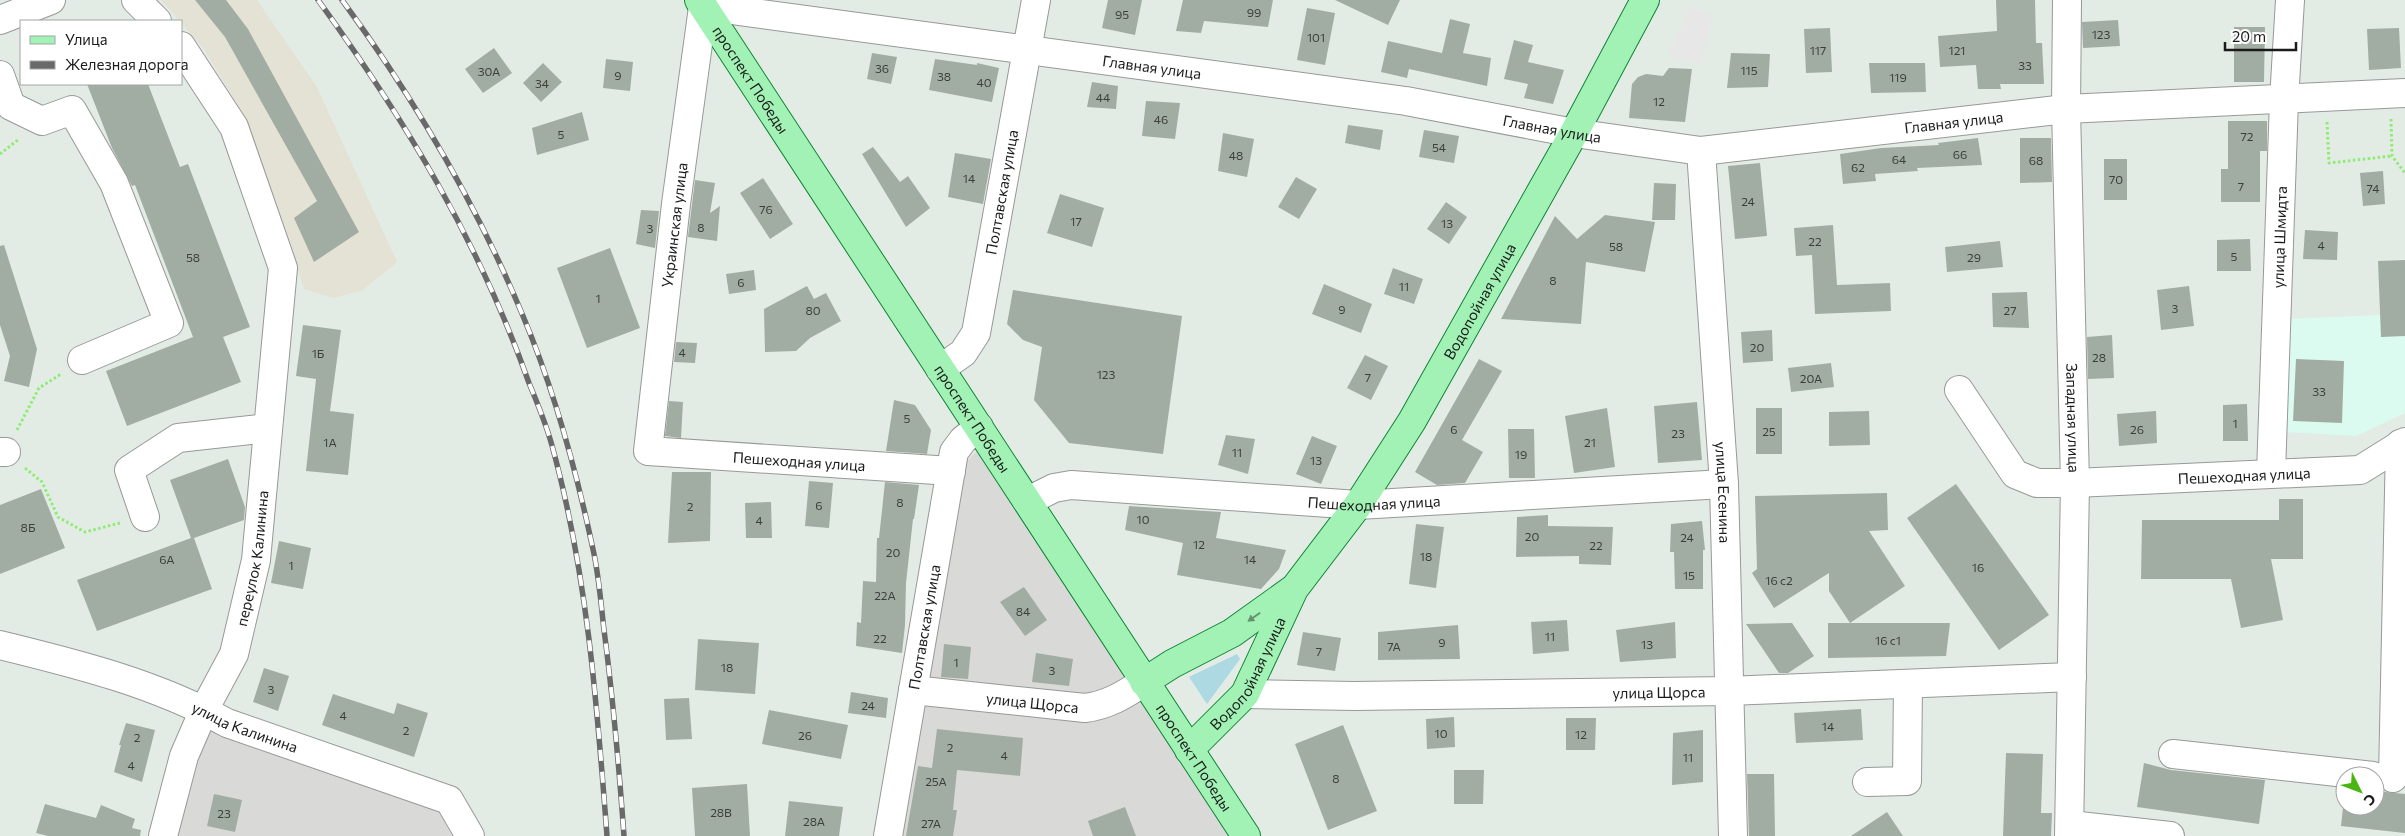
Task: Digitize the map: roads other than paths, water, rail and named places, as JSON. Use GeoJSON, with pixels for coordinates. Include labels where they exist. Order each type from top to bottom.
{"type":"FeatureCollection","features":[{"type":"Feature","properties":{"kind":"main road","name":"Водопойная улица"},"geometry":{"type":"LineString","coordinates":[[1188,750],[1245,694],[1294,589],[1358,505],[1412,421],[1574,133],[1645,0]]}},
{"type":"Feature","properties":{"kind":"main road","name":"проспект Победы"},"geometry":{"type":"LineString","coordinates":[[702,2],[1188,750],[1246,836]]}},
{"type":"Feature","properties":{"kind":"main road","name":"Водопойная улица"},"geometry":{"type":"LineString","coordinates":[[1144,682],[1172,664],[1232,633],[1294,589]]}},
{"type":"Feature","properties":{"kind":"street"},"geometry":{"type":"LineString","coordinates":[[0,20],[51,0]]}},
{"type":"Feature","properties":{"kind":"street"},"geometry":{"type":"LineString","coordinates":[[136,0],[156,20]]}},
{"type":"Feature","properties":{"kind":"street","name":"Полтавская улица"},"geometry":{"type":"LineString","coordinates":[[940,369],[963,352],[976,333],[1036,0]]}},
{"type":"Feature","properties":{"kind":"street","name":"Западная улица"},"geometry":{"type":"LineString","coordinates":[[2067,0],[2066,109],[2075,483],[2070,831]]}},
{"type":"Feature","properties":{"kind":"street","name":"улица Шмидта"},"geometry":{"type":"LineString","coordinates":[[2271,473],[2284,100],[2290,0]]}},
{"type":"Feature","properties":{"kind":"street","name":"Главная улица"},"geometry":{"type":"LineString","coordinates":[[702,2],[1406,101],[1574,133],[1701,150],[2066,109],[2405,93]]}},
{"type":"Feature","properties":{"kind":"street","name":"Украинская улица"},"geometry":{"type":"LineString","coordinates":[[648,451],[676,204],[702,2]]}},
{"type":"Feature","properties":{"kind":"street","name":"переулок Калинина"},"geometry":{"type":"LineString","coordinates":[[163,836],[184,756],[204,710],[234,654],[253,569],[283,268],[234,128],[182,48]]}},
{"type":"Feature","properties":{"kind":"street"},"geometry":{"type":"LineString","coordinates":[[0,75],[11,106],[42,121],[72,110],[114,183],[168,323],[82,360]]}},
{"type":"Feature","properties":{"kind":"street","name":"улица Есенина"},"geometry":{"type":"LineString","coordinates":[[1701,150],[1724,484],[1733,836]]}},
{"type":"Feature","properties":{"kind":"street","name":"Пешеходная улица"},"geometry":{"type":"LineString","coordinates":[[1959,390],[2015,474],[2037,483],[2075,483],[2360,470],[2402,443]]}},
{"type":"Feature","properties":{"kind":"street","name":"Полтавская улица"},"geometry":{"type":"LineString","coordinates":[[888,836],[954,452],[963,440],[979,427]]}},
{"type":"Feature","properties":{"kind":"street"},"geometry":{"type":"LineString","coordinates":[[145,517],[129,470],[178,438],[268,428]]}},
{"type":"Feature","properties":{"kind":"street"},"geometry":{"type":"LineString","coordinates":[[2173,754],[2386,777],[2402,443]]}},
{"type":"Feature","properties":{"kind":"street","name":"Пешеходная улица"},"geometry":{"type":"LineString","coordinates":[[648,451],[951,471]]}},
{"type":"Feature","properties":{"kind":"street","name":"Пешеходная улица"},"geometry":{"type":"LineString","coordinates":[[1028,501],[1054,488],[1071,485],[1358,505],[1724,484]]}},
{"type":"Feature","properties":{"kind":"street","name":"улица Калинина"},"geometry":{"type":"LineString","coordinates":[[0,645],[94,668],[204,710],[227,723],[450,800],[470,836]]}},
{"type":"Feature","properties":{"kind":"street","name":"улица Щорса"},"geometry":{"type":"LineString","coordinates":[[1245,694],[1354,696],[1728,691],[2072,677]]}},
{"type":"Feature","properties":{"kind":"street","name":"улица Щорса"},"geometry":{"type":"LineString","coordinates":[[913,690],[1085,708],[1102,706],[1144,682]]}},
{"type":"Feature","properties":{"kind":"street"},"geometry":{"type":"LineString","coordinates":[[1867,782],[1907,780],[1908,684]]}},
{"type":"Feature","properties":{"kind":"street"},"geometry":{"type":"LineString","coordinates":[[2070,831],[2170,836]]}},
{"type":"Feature","properties":{"kind":"railway"},"geometry":{"type":"LineString","coordinates":[[318,0],[381,91],[438,184],[487,281],[509,331],[546,427],[574,539],[582,588],[594,687],[607,836]]}},
{"type":"Feature","properties":{"kind":"railway"},"geometry":{"type":"LineString","coordinates":[[342,0],[419,113],[464,192],[505,274],[535,345],[555,403],[573,463],[596,563],[613,707],[624,836]]}}]}
